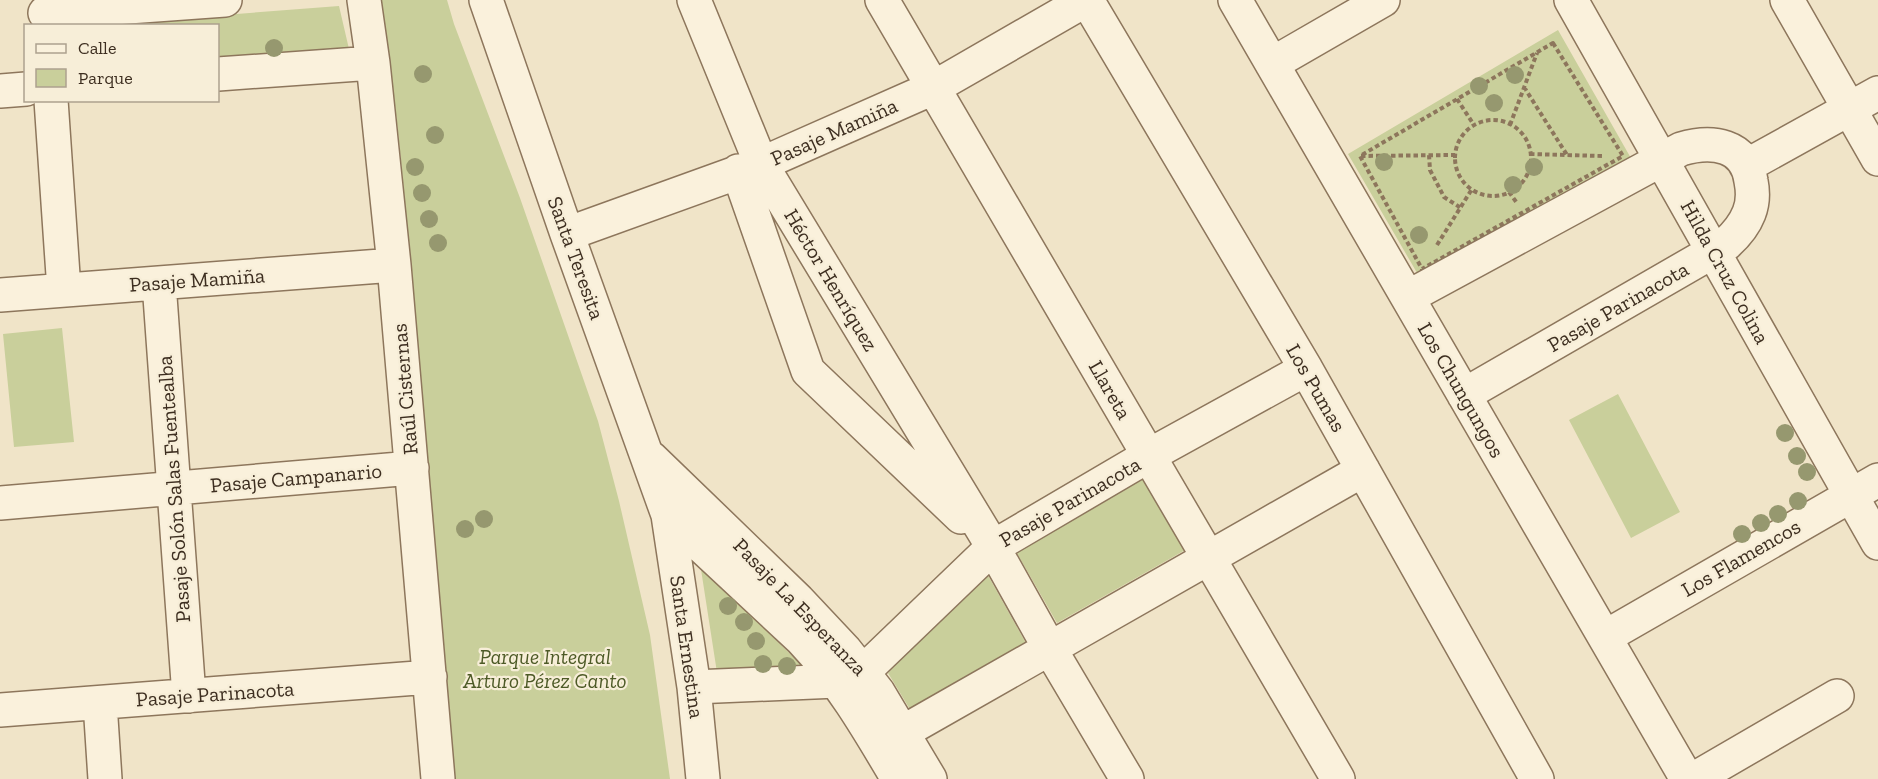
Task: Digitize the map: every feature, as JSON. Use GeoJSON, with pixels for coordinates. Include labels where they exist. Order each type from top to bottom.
{"type":"FeatureCollection","features":[{"type":"Feature","properties":{"kind":"street"},"geometry":{"type":"LineString","coordinates":[[45,13],[225,0]]}},
{"type":"Feature","properties":{"kind":"street","name":"Raúl Cisternas"},"geometry":{"type":"LineString","coordinates":[[364,0],[373,63],[394,265],[438,779]]}},
{"type":"Feature","properties":{"kind":"street","name":"Santa Teresita"},"geometry":{"type":"LineString","coordinates":[[486,0],[668,515]]}},
{"type":"Feature","properties":{"kind":"street","name":"Héctor Henríquez"},"geometry":{"type":"LineString","coordinates":[[694,0],[749,168],[808,371],[993,547]]}},
{"type":"Feature","properties":{"kind":"street","name":"Llareta"},"geometry":{"type":"LineString","coordinates":[[882,0],[1338,779]]}},
{"type":"Feature","properties":{"kind":"street","name":"Pasaje Mamiña"},"geometry":{"type":"LineString","coordinates":[[567,234],[749,168],[933,88],[1087,0]]}},
{"type":"Feature","properties":{"kind":"street","name":"Los Pumas"},"geometry":{"type":"LineString","coordinates":[[1087,0],[1306,369],[1537,779]]}},
{"type":"Feature","properties":{"kind":"street","name":"Los Chungungos"},"geometry":{"type":"LineString","coordinates":[[1235,0],[1272,64],[1415,283],[1464,395],[1687,779]]}},
{"type":"Feature","properties":{"kind":"street"},"geometry":{"type":"LineString","coordinates":[[1272,64],[1383,0]]}},
{"type":"Feature","properties":{"kind":"street","name":"Hilda Cruz Colina"},"geometry":{"type":"LineString","coordinates":[[1571,0],[1714,252],[1864,488],[1878,543]]}},
{"type":"Feature","properties":{"kind":"street"},"geometry":{"type":"LineString","coordinates":[[1787,0],[1878,159]]}},
{"type":"Feature","properties":{"kind":"street"},"geometry":{"type":"LineString","coordinates":[[219,74],[373,63]]}},
{"type":"Feature","properties":{"kind":"street"},"geometry":{"type":"LineString","coordinates":[[0,91],[24,89]]}},
{"type":"Feature","properties":{"kind":"street"},"geometry":{"type":"LineString","coordinates":[[1415,283],[1681,149],[1694,145],[1720,145],[1733,151],[1748,165],[1878,93]]}},
{"type":"Feature","properties":{"kind":"street"},"geometry":{"type":"LineString","coordinates":[[51,102],[64,290]]}},
{"type":"Feature","properties":{"kind":"street","name":"Pasaje Parinacota"},"geometry":{"type":"LineString","coordinates":[[1464,395],[1726,244],[1737,234],[1750,211],[1753,190],[1748,165]]}},
{"type":"Feature","properties":{"kind":"street","name":"Héctor Henríquez"},"geometry":{"type":"LineString","coordinates":[[749,168],[993,547],[1050,650],[1127,779]]}},
{"type":"Feature","properties":{"kind":"street","name":"Pasaje Mamiña"},"geometry":{"type":"LineString","coordinates":[[0,295],[394,265]]}},
{"type":"Feature","properties":{"kind":"street","name":"Pasaje Solón Salas Fuentealba"},"geometry":{"type":"LineString","coordinates":[[159,283],[189,696]]}},
{"type":"Feature","properties":{"kind":"street","name":"Pasaje Parinacota"},"geometry":{"type":"LineString","coordinates":[[850,676],[993,547],[1148,456],[1306,369]]}},
{"type":"Feature","properties":{"kind":"street","name":"Pasaje La Esperanza"},"geometry":{"type":"LineString","coordinates":[[647,454],[825,627],[850,676]]}},
{"type":"Feature","properties":{"kind":"street","name":"Pasaje Campanario"},"geometry":{"type":"LineString","coordinates":[[0,503],[412,468]]}},
{"type":"Feature","properties":{"kind":"street"},"geometry":{"type":"LineString","coordinates":[[892,761],[1050,650],[1363,470]]}},
{"type":"Feature","properties":{"kind":"street","name":"Los Flamencos"},"geometry":{"type":"LineString","coordinates":[[1605,637],[1864,488]]}},
{"type":"Feature","properties":{"kind":"street","name":"Pasaje La Esperanza"},"geometry":{"type":"LineString","coordinates":[[668,515],[801,639],[850,676],[878,692],[892,761],[930,779]]}},
{"type":"Feature","properties":{"kind":"street","name":"Santa Ernestina"},"geometry":{"type":"LineString","coordinates":[[668,515],[694,687],[703,779]]}},
{"type":"Feature","properties":{"kind":"street"},"geometry":{"type":"LineString","coordinates":[[694,687],[850,676]]}},
{"type":"Feature","properties":{"kind":"street","name":"Pasaje Parinacota"},"geometry":{"type":"LineString","coordinates":[[0,710],[430,677]]}},
{"type":"Feature","properties":{"kind":"street"},"geometry":{"type":"LineString","coordinates":[[1694,779],[1837,696]]}},
{"type":"Feature","properties":{"kind":"street"},"geometry":{"type":"LineString","coordinates":[[100,703],[105,779]]}},
{"type":"Feature","properties":{"kind":"path"},"geometry":{"type":"LineString","coordinates":[[1360,156],[1553,44],[1623,156]]}},
{"type":"Feature","properties":{"kind":"path"},"geometry":{"type":"LineString","coordinates":[[1510,125],[1537,53]]}},
{"type":"Feature","properties":{"kind":"path"},"geometry":{"type":"LineString","coordinates":[[1524,87],[1567,155]]}},
{"type":"Feature","properties":{"kind":"path"},"geometry":{"type":"LineString","coordinates":[[1457,99],[1474,125]]}},
{"type":"Feature","properties":{"kind":"path"},"geometry":{"type":"LineString","coordinates":[[1499,120],[1520,132],[1527,142],[1530,166],[1525,178],[1506,194],[1494,196],[1481,194],[1461,179],[1456,168],[1455,155],[1458,143],[1474,125],[1499,120]]}},
{"type":"Feature","properties":{"kind":"path"},"geometry":{"type":"LineString","coordinates":[[1530,154],[1623,156]]}},
{"type":"Feature","properties":{"kind":"path"},"geometry":{"type":"LineString","coordinates":[[1429,155],[1430,170],[1444,197],[1461,208]]}},
{"type":"Feature","properties":{"kind":"path"},"geometry":{"type":"LineString","coordinates":[[1360,156],[1455,155]]}},
{"type":"Feature","properties":{"kind":"path"},"geometry":{"type":"LineString","coordinates":[[1360,156],[1415,283]]}},
{"type":"Feature","properties":{"kind":"path"},"geometry":{"type":"LineString","coordinates":[[1415,283],[1623,156]]}},
{"type":"Feature","properties":{"kind":"path"},"geometry":{"type":"LineString","coordinates":[[1433,251],[1472,189]]}},
{"type":"Feature","properties":{"kind":"path"},"geometry":{"type":"LineString","coordinates":[[1415,283],[1428,260]]}},
{"type":"Feature","properties":{"kind":"green space","name":"Parque Integral Arturo Pérez Canto"},"geometry":{"type":"Polygon","coordinates":[[[380,0],[447,0],[520,198],[598,421],[650,635],[670,779],[446,779],[408,237],[397,118],[380,0]]]}},
{"type":"Feature","properties":{"kind":"green space"},"geometry":{"type":"Polygon","coordinates":[[[339,6],[349,49],[219,59],[219,24],[108,24],[339,6]]]}},
{"type":"Feature","properties":{"kind":"green space"},"geometry":{"type":"Polygon","coordinates":[[[1558,30],[1632,160],[1420,278],[1348,154],[1558,30]]]}},
{"type":"Feature","properties":{"kind":"green space"},"geometry":{"type":"Polygon","coordinates":[[[62,328],[74,442],[14,447],[3,334],[62,328]]]}},
{"type":"Feature","properties":{"kind":"green space"},"geometry":{"type":"Polygon","coordinates":[[[1618,394],[1680,512],[1631,538],[1569,420],[1618,394]]]}},
{"type":"Feature","properties":{"kind":"green space"},"geometry":{"type":"Polygon","coordinates":[[[1144,474],[1187,549],[1057,623],[1014,548],[1144,474]]]}},
{"type":"Feature","properties":{"kind":"green space"},"geometry":{"type":"Polygon","coordinates":[[[700,563],[805,669],[718,679],[700,563]]]}},
{"type":"Feature","properties":{"kind":"green space"},"geometry":{"type":"Polygon","coordinates":[[[985,570],[1027,645],[911,711],[888,673],[985,570]]]}}]}
